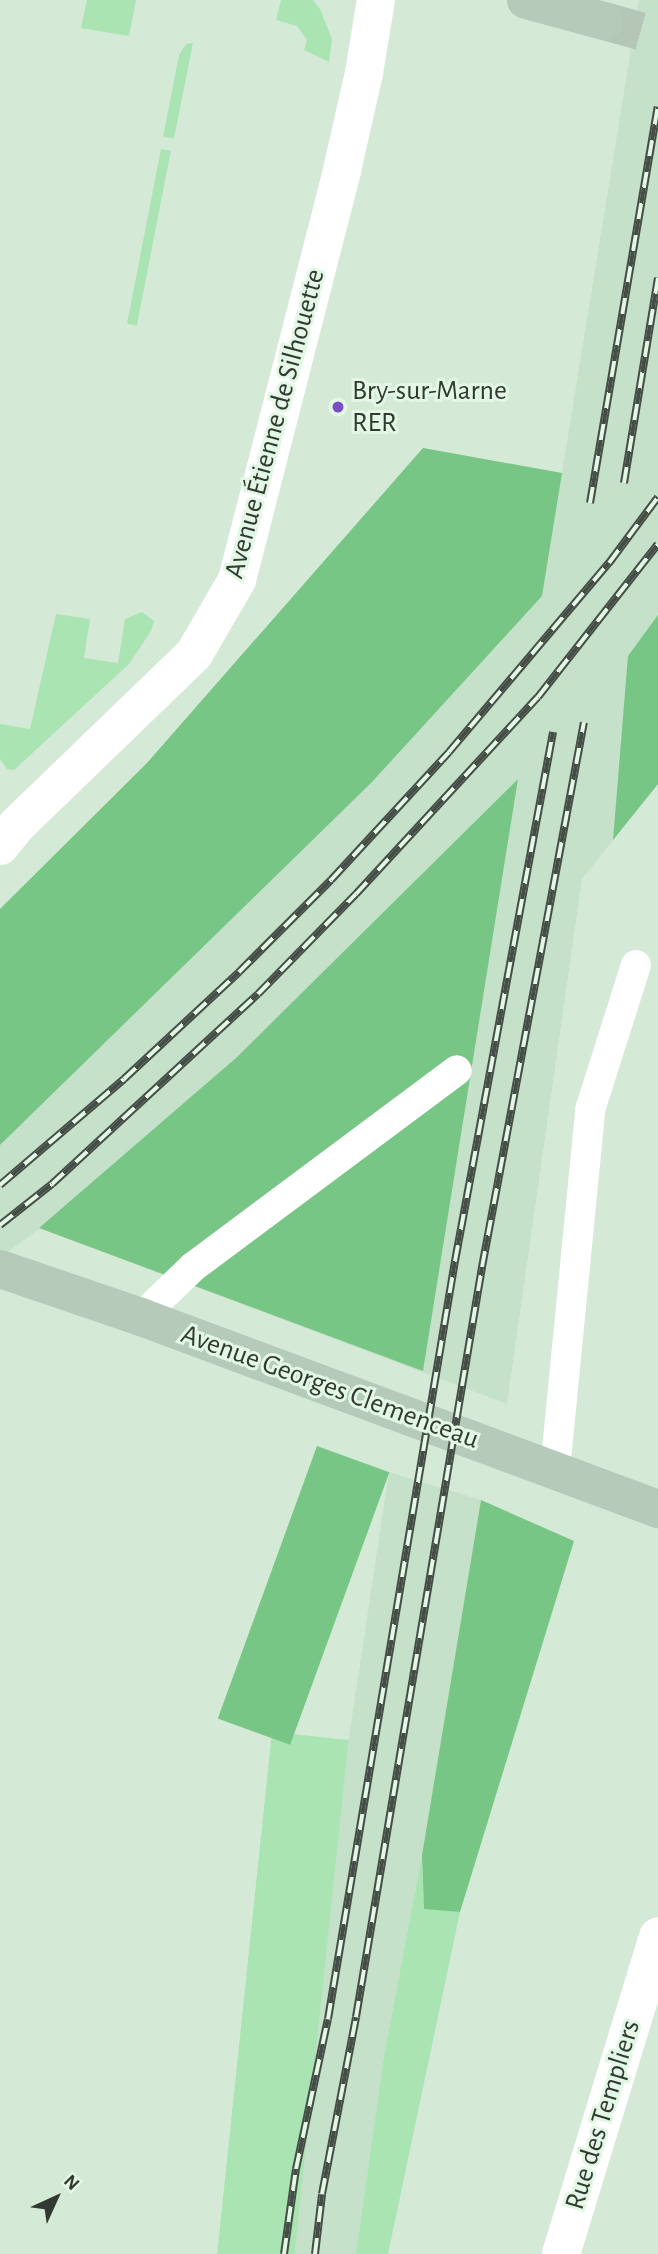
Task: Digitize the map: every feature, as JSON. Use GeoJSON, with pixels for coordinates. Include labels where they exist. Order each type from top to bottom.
{"type":"FeatureCollection","features":[{"type":"Feature","properties":{"kind":"main road"},"geometry":{"type":"LineString","coordinates":[[526,0],[604,21]]}},
{"type":"Feature","properties":{"kind":"main road","name":"Avenue Georges Clemenceau"},"geometry":{"type":"LineString","coordinates":[[0,1269],[141,1318],[658,1509]]}},
{"type":"Feature","properties":{"kind":"street","name":"Avenue Étienne de Silhouette"},"geometry":{"type":"LineString","coordinates":[[0,846],[16,825],[194,654],[237,580],[342,170],[364,74],[376,0]]}},
{"type":"Feature","properties":{"kind":"street","name":"Rue des Templiers"},"geometry":{"type":"LineString","coordinates":[[561,2254],[658,1937]]}},
{"type":"Feature","properties":{"kind":"lane"},"geometry":{"type":"LineString","coordinates":[[555,1470],[590,1110],[636,965]]}},
{"type":"Feature","properties":{"kind":"lane"},"geometry":{"type":"LineString","coordinates":[[141,1318],[193,1268],[457,1069]]}},
{"type":"Feature","properties":{"kind":"shaded area"},"geometry":{"type":"Polygon","coordinates":[[[639,0],[658,0],[658,784],[582,879],[507,1404],[40,1228],[0,1258],[0,909],[147,763],[423,448],[562,473],[639,0]]]}},
{"type":"Feature","properties":{"kind":"shaded area"},"geometry":{"type":"Polygon","coordinates":[[[389,1472],[481,1500],[422,1855],[384,2056],[356,2254],[271,2254],[389,1472]]]}},
{"type":"Feature","properties":{"kind":"green space"},"geometry":{"type":"Polygon","coordinates":[[[87,0],[136,0],[129,36],[81,28],[87,0]]]}},
{"type":"Feature","properties":{"kind":"green space"},"geometry":{"type":"Polygon","coordinates":[[[281,0],[313,0],[320,9],[332,39],[329,62],[304,50],[307,40],[297,26],[276,20],[281,0]]]}},
{"type":"Feature","properties":{"kind":"green space"},"geometry":{"type":"Polygon","coordinates":[[[193,43],[174,138],[163,137],[179,55],[186,44],[193,43]]]}},
{"type":"Feature","properties":{"kind":"green space"},"geometry":{"type":"Polygon","coordinates":[[[161,149],[171,151],[137,326],[127,324],[161,149]]]}},
{"type":"Feature","properties":{"kind":"green space"},"geometry":{"type":"Polygon","coordinates":[[[423,448],[562,473],[542,596],[372,782],[0,1145],[0,909],[147,763],[423,448]]]}},
{"type":"Feature","properties":{"kind":"green space"},"geometry":{"type":"Polygon","coordinates":[[[142,612],[154,621],[151,631],[129,664],[14,770],[7,769],[0,759],[0,724],[30,729],[56,614],[90,619],[84,658],[118,663],[125,619],[142,612]]]}},
{"type":"Feature","properties":{"kind":"green space"},"geometry":{"type":"Polygon","coordinates":[[[658,615],[658,784],[613,840],[628,656],[658,615]]]}},
{"type":"Feature","properties":{"kind":"green space"},"geometry":{"type":"Polygon","coordinates":[[[518,779],[423,1371],[39,1228],[236,1058],[518,779]]]}},
{"type":"Feature","properties":{"kind":"green space"},"geometry":{"type":"Polygon","coordinates":[[[317,1446],[389,1472],[290,1745],[218,1719],[317,1446]]]}},
{"type":"Feature","properties":{"kind":"green space"},"geometry":{"type":"Polygon","coordinates":[[[481,1500],[574,1541],[460,1912],[424,1909],[422,1855],[481,1500]]]}},
{"type":"Feature","properties":{"kind":"green space"},"geometry":{"type":"Polygon","coordinates":[[[272,1732],[349,1740],[295,2254],[217,2254],[272,1732]]]}},
{"type":"Feature","properties":{"kind":"green space"},"geometry":{"type":"Polygon","coordinates":[[[422,1855],[424,1908],[460,1912],[388,2254],[356,2254],[384,2056],[422,1855]]]}},
{"type":"Feature","properties":{"kind":"tunnel"},"geometry":{"type":"LineString","coordinates":[[604,21],[658,36]]}},
{"type":"Feature","properties":{"kind":"railway"},"geometry":{"type":"LineString","coordinates":[[590,503],[658,107]]}},
{"type":"Feature","properties":{"kind":"railway"},"geometry":{"type":"LineString","coordinates":[[624,483],[658,278]]}},
{"type":"Feature","properties":{"kind":"railway"},"geometry":{"type":"LineString","coordinates":[[0,1185],[124,1079],[239,972],[331,880],[449,752],[609,563],[658,497]]}},
{"type":"Feature","properties":{"kind":"railway"},"geometry":{"type":"LineString","coordinates":[[0,1225],[52,1184],[258,994],[356,894],[538,697],[658,544]]}},
{"type":"Feature","properties":{"kind":"railway"},"geometry":{"type":"LineString","coordinates":[[315,2254],[322,2194],[356,2017],[482,1267],[584,722]]}},
{"type":"Feature","properties":{"kind":"railway"},"geometry":{"type":"LineString","coordinates":[[284,2254],[296,2169],[328,2019],[455,1261],[553,732]]}},
{"type":"Feature","properties":{"kind":"place","name":"Bry-sur-Marne RER"},"geometry":{"type":"Point","coordinates":[338,407]}}]}
